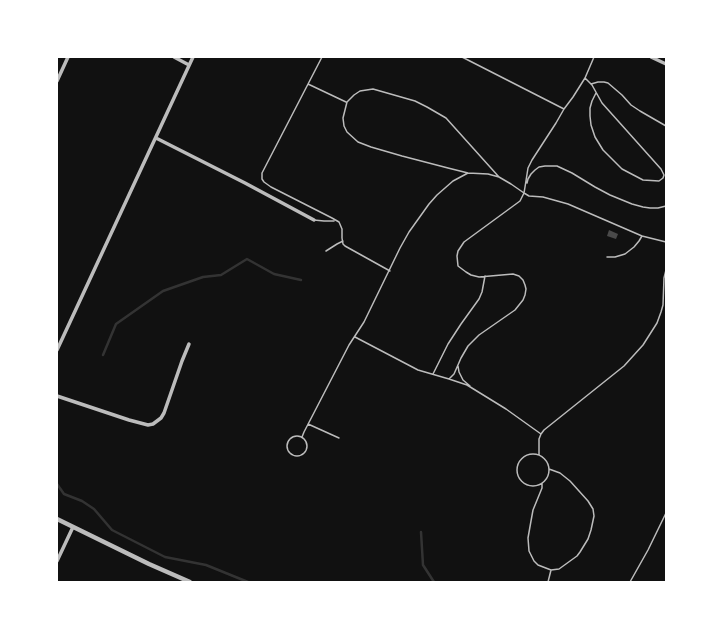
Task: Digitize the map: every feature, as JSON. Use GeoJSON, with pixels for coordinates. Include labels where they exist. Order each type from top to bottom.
{"type":"FeatureCollection","features":[{"type":"Feature","properties":{"kind":"street"},"geometry":{"type":"LineString","coordinates":[[57,81],[68,57]]}},
{"type":"Feature","properties":{"kind":"street"},"geometry":{"type":"LineString","coordinates":[[174,57],[189,65]]}},
{"type":"Feature","properties":{"kind":"street"},"geometry":{"type":"LineString","coordinates":[[57,350],[193,57]]}},
{"type":"Feature","properties":{"kind":"street"},"geometry":{"type":"LineString","coordinates":[[651,57],[666,64]]}},
{"type":"Feature","properties":{"kind":"street"},"geometry":{"type":"LineString","coordinates":[[156,138],[314,220]]}},
{"type":"Feature","properties":{"kind":"street"},"geometry":{"type":"LineString","coordinates":[[57,396],[129,420],[148,425],[153,424],[161,418],[164,413],[189,344]]}},
{"type":"Feature","properties":{"kind":"street"},"geometry":{"type":"LineString","coordinates":[[57,519],[149,564],[190,582]]}},
{"type":"Feature","properties":{"kind":"street"},"geometry":{"type":"LineString","coordinates":[[57,561],[73,527]]}},
{"type":"Feature","properties":{"kind":"lane"},"geometry":{"type":"LineString","coordinates":[[322,57],[262,173],[262,179],[271,187],[338,222],[342,229],[342,241],[345,246],[390,270]]}},
{"type":"Feature","properties":{"kind":"lane"},"geometry":{"type":"LineString","coordinates":[[462,57],[564,109]]}},
{"type":"Feature","properties":{"kind":"lane"},"geometry":{"type":"LineString","coordinates":[[449,379],[454,374],[468,346],[480,335],[515,310],[523,300],[526,289],[523,280],[519,276],[513,274],[485,276],[471,275],[458,266],[458,251],[464,242],[520,200],[524,193],[528,168],[532,160],[585,78],[594,57]]}},
{"type":"Feature","properties":{"kind":"lane"},"geometry":{"type":"LineString","coordinates":[[585,78],[591,84],[602,103],[661,169],[664,175],[659,182],[643,180],[622,168],[603,150],[595,137],[591,125],[590,108],[596,93]]}},
{"type":"Feature","properties":{"kind":"lane"},"geometry":{"type":"LineString","coordinates":[[591,84],[598,82],[608,83],[640,111],[666,126]]}},
{"type":"Feature","properties":{"kind":"lane"},"geometry":{"type":"LineString","coordinates":[[308,84],[347,102]]}},
{"type":"Feature","properties":{"kind":"lane"},"geometry":{"type":"LineString","coordinates":[[499,177],[446,118],[415,101],[373,89],[360,92],[351,97],[347,102],[342,118],[344,126],[347,132],[358,142],[402,156],[468,172],[488,174],[499,177],[529,196],[543,197],[568,204],[642,236],[666,242]]}},
{"type":"Feature","properties":{"kind":"lane"},"geometry":{"type":"LineString","coordinates":[[525,187],[528,179],[535,170],[545,166],[557,166],[610,195],[632,204],[650,208],[666,206]]}},
{"type":"Feature","properties":{"kind":"lane"},"geometry":{"type":"LineString","coordinates":[[302,437],[350,345],[364,322],[409,232],[437,195],[468,172]]}},
{"type":"Feature","properties":{"kind":"lane"},"geometry":{"type":"LineString","coordinates":[[314,220],[335,220]]}},
{"type":"Feature","properties":{"kind":"lane"},"geometry":{"type":"LineString","coordinates":[[607,257],[615,257],[625,254],[634,247],[642,236]]}},
{"type":"Feature","properties":{"kind":"lane"},"geometry":{"type":"LineString","coordinates":[[326,251],[342,241]]}},
{"type":"Feature","properties":{"kind":"lane"},"geometry":{"type":"LineString","coordinates":[[539,455],[539,439],[544,430],[624,366],[643,345],[657,323],[661,312],[666,270]]}},
{"type":"Feature","properties":{"kind":"lane"},"geometry":{"type":"LineString","coordinates":[[433,374],[448,344],[479,299],[485,276]]}},
{"type":"Feature","properties":{"kind":"lane"},"geometry":{"type":"LineString","coordinates":[[355,337],[418,370],[473,388]]}},
{"type":"Feature","properties":{"kind":"lane"},"geometry":{"type":"LineString","coordinates":[[458,366],[463,380],[541,434]]}},
{"type":"Feature","properties":{"kind":"lane"},"geometry":{"type":"LineString","coordinates":[[308,424],[339,438]]}},
{"type":"Feature","properties":{"kind":"lane"},"geometry":{"type":"LineString","coordinates":[[295,436],[302,437],[306,442],[306,451],[300,455],[290,453],[287,446],[288,441],[295,436]]}},
{"type":"Feature","properties":{"kind":"lane"},"geometry":{"type":"LineString","coordinates":[[534,454],[539,455],[546,461],[549,469],[546,478],[542,483],[534,486],[526,484],[522,481],[518,476],[517,469],[522,458],[527,455],[534,454]]}},
{"type":"Feature","properties":{"kind":"lane"},"geometry":{"type":"LineString","coordinates":[[542,483],[542,488],[533,510],[528,538],[529,551],[534,561],[538,565],[551,570],[559,569],[580,552],[588,539],[594,516],[588,501],[570,481],[560,473],[549,469]]}},
{"type":"Feature","properties":{"kind":"lane"},"geometry":{"type":"LineString","coordinates":[[630,582],[666,513]]}},
{"type":"Feature","properties":{"kind":"lane"},"geometry":{"type":"LineString","coordinates":[[548,582],[551,570]]}},
{"type":"Feature","properties":{"kind":"building"},"geometry":{"type":"Polygon","coordinates":[[[609,230],[618,234],[616,239],[607,236],[609,230]]]}},
{"type":"Feature","properties":{"kind":"waterway"},"geometry":{"type":"LineString","coordinates":[[103,355],[116,324],[163,291],[203,277],[221,275],[247,259],[274,274],[301,280]]}},
{"type":"Feature","properties":{"kind":"waterway"},"geometry":{"type":"LineString","coordinates":[[57,484],[64,494],[82,501],[94,509],[112,530],[165,557],[206,565],[248,582]]}},
{"type":"Feature","properties":{"kind":"waterway"},"geometry":{"type":"LineString","coordinates":[[421,532],[423,565],[434,582]]}}]}
